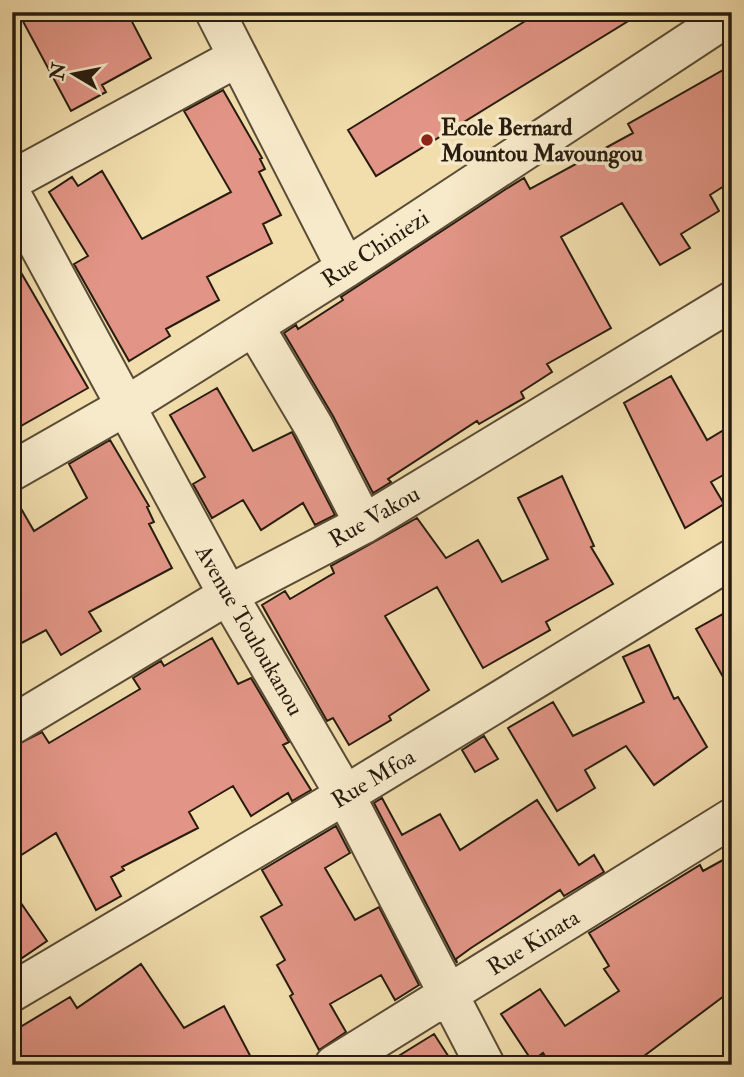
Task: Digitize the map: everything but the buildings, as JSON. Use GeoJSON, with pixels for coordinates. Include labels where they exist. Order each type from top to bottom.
{"type":"FeatureCollection","features":[{"type":"Feature","properties":{"kind":"street"},"geometry":{"type":"LineString","coordinates":[[215,12],[346,268]]}},
{"type":"Feature","properties":{"kind":"street","name":"Rue Chiniezi"},"geometry":{"type":"LineString","coordinates":[[12,471],[126,405],[346,268],[724,16]]}},
{"type":"Feature","properties":{"kind":"street"},"geometry":{"type":"LineString","coordinates":[[12,180],[238,57]]}},
{"type":"Feature","properties":{"kind":"street","name":"Avenue Touloukanou"},"geometry":{"type":"LineString","coordinates":[[12,196],[228,595],[345,795],[485,1065]]}},
{"type":"Feature","properties":{"kind":"street","name":"Rue Vakou"},"geometry":{"type":"LineString","coordinates":[[12,725],[228,595],[364,524],[732,302]]}},
{"type":"Feature","properties":{"kind":"street"},"geometry":{"type":"LineString","coordinates":[[254,326],[314,427],[364,524]]}},
{"type":"Feature","properties":{"kind":"street","name":"Rue Mfoa"},"geometry":{"type":"LineString","coordinates":[[12,992],[345,795],[732,559]]}},
{"type":"Feature","properties":{"kind":"street","name":"Rue Kinata"},"geometry":{"type":"LineString","coordinates":[[334,1065],[732,818]]}},
{"type":"Feature","properties":{"kind":"place","name":"Ecole Bernard Mountou Mavoungou"},"geometry":{"type":"Point","coordinates":[427,140]}}]}
